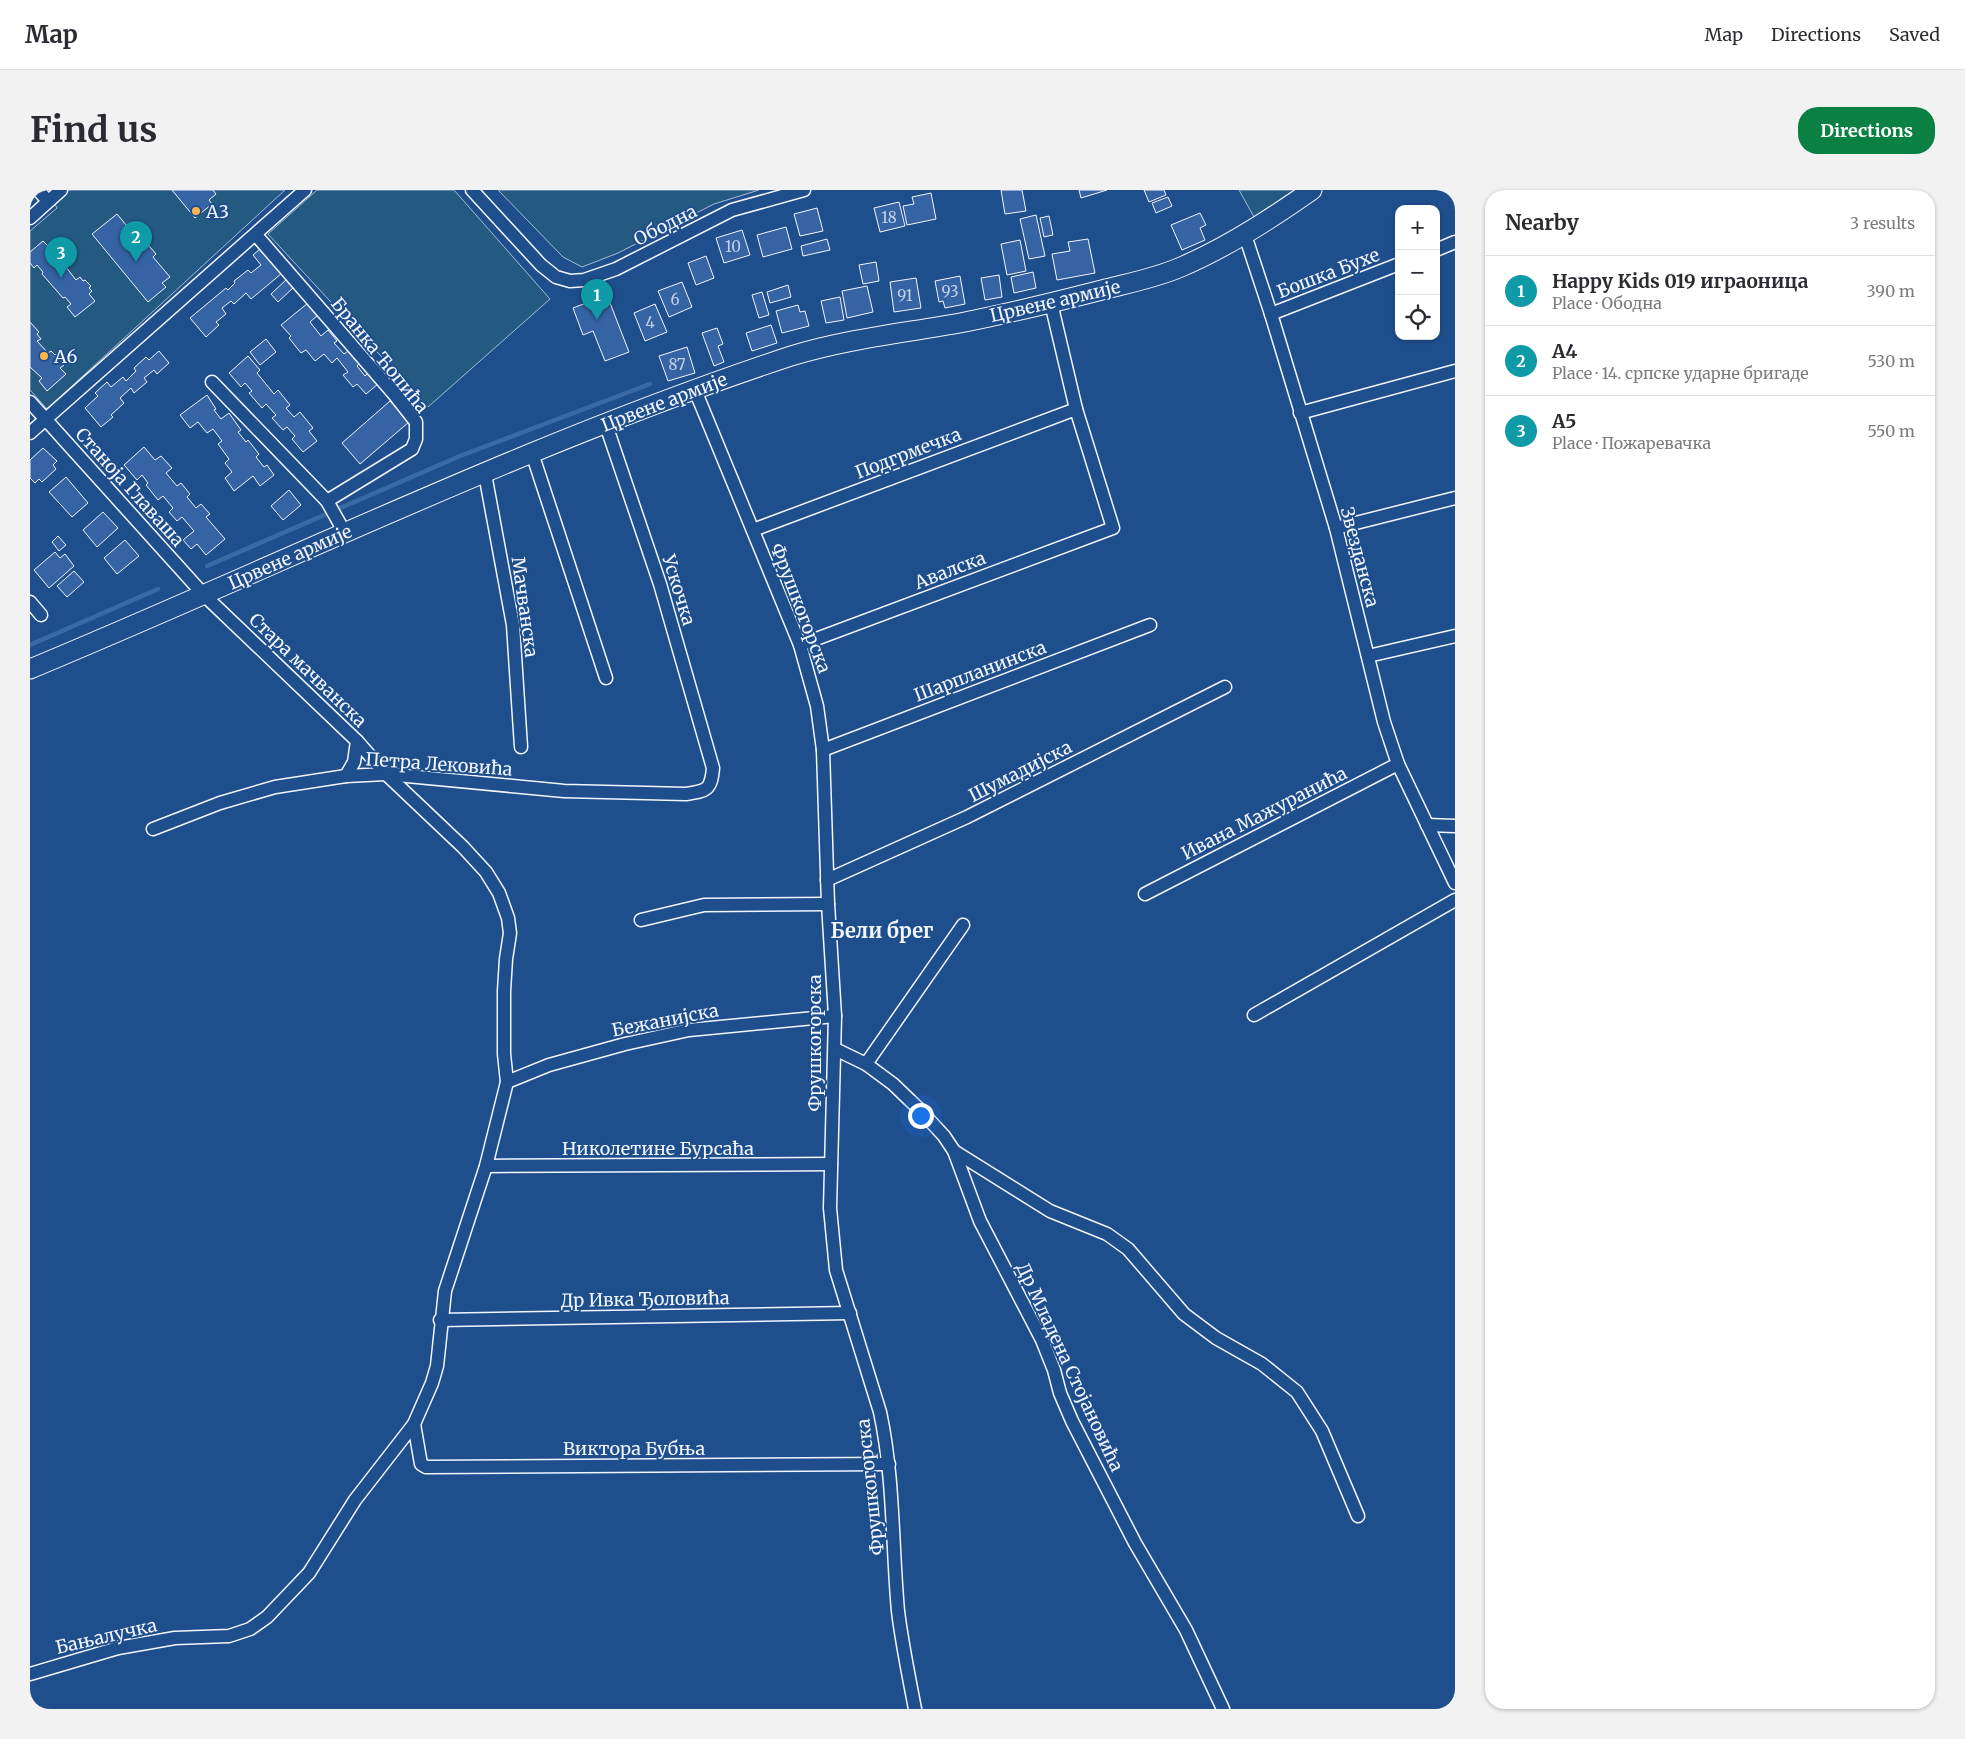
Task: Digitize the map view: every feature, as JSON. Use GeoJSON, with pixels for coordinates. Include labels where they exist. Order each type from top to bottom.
{"type":"FeatureCollection","features":[{"type":"Feature","properties":{"kind":"main road","name":"Црвене армије"},"geometry":{"type":"LineString","coordinates":[[30,669],[532,453],[695,390],[806,352],[873,336],[961,322],[1051,303],[1139,282],[1164,274],[1202,258],[1244,235],[1312,190]]}},
{"type":"Feature","properties":{"kind":"street"},"geometry":{"type":"LineString","coordinates":[[38,190],[48,202]]}},
{"type":"Feature","properties":{"kind":"street"},"geometry":{"type":"LineString","coordinates":[[30,218],[61,190]]}},
{"type":"Feature","properties":{"kind":"street"},"geometry":{"type":"LineString","coordinates":[[30,433],[306,190]]}},
{"type":"Feature","properties":{"kind":"street","name":"Ободна"},"geometry":{"type":"LineString","coordinates":[[472,190],[541,265],[556,277],[570,281],[584,280],[616,269],[732,210],[804,190]]}},
{"type":"Feature","properties":{"kind":"street","name":"Бранка Ћопића"},"geometry":{"type":"LineString","coordinates":[[256,235],[416,422],[416,440],[412,449],[327,501]]}},
{"type":"Feature","properties":{"kind":"street","name":"Звезданска"},"geometry":{"type":"LineString","coordinates":[[1244,235],[1271,314],[1336,528],[1384,722],[1398,764],[1455,883]]}},
{"type":"Feature","properties":{"kind":"street"},"geometry":{"type":"LineString","coordinates":[[1440,248],[1455,242]]}},
{"type":"Feature","properties":{"kind":"street","name":"Бошка Бухе"},"geometry":{"type":"LineString","coordinates":[[1271,314],[1395,266]]}},
{"type":"Feature","properties":{"kind":"street"},"geometry":{"type":"LineString","coordinates":[[1051,303],[1076,409]]}},
{"type":"Feature","properties":{"kind":"street"},"geometry":{"type":"LineString","coordinates":[[1300,413],[1455,371]]}},
{"type":"Feature","properties":{"kind":"street"},"geometry":{"type":"LineString","coordinates":[[212,382],[327,501],[345,533]]}},
{"type":"Feature","properties":{"kind":"street","name":"Фрушкогорска"},"geometry":{"type":"LineString","coordinates":[[695,390],[800,645],[813,688],[823,750],[828,904],[835,1016],[830,1208],[833,1247],[836,1270],[880,1412],[889,1464],[898,1612],[915,1709]]}},
{"type":"Feature","properties":{"kind":"street","name":"Станоја Главаша"},"geometry":{"type":"LineString","coordinates":[[30,402],[204,595]]}},
{"type":"Feature","properties":{"kind":"street","name":"Авалска"},"geometry":{"type":"LineString","coordinates":[[800,645],[1113,528],[1076,409]]}},
{"type":"Feature","properties":{"kind":"street","name":"Подгрмечка"},"geometry":{"type":"LineString","coordinates":[[753,530],[1076,409]]}},
{"type":"Feature","properties":{"kind":"street","name":"Ускочка"},"geometry":{"type":"LineString","coordinates":[[606,425],[660,584],[713,768]]}},
{"type":"Feature","properties":{"kind":"street"},"geometry":{"type":"LineString","coordinates":[[532,453],[606,678]]}},
{"type":"Feature","properties":{"kind":"street","name":"Мачванска"},"geometry":{"type":"LineString","coordinates":[[485,474],[513,625],[521,747]]}},
{"type":"Feature","properties":{"kind":"street"},"geometry":{"type":"LineString","coordinates":[[1336,528],[1455,498]]}},
{"type":"Feature","properties":{"kind":"street","name":"Стара мачванска"},"geometry":{"type":"LineString","coordinates":[[204,595],[357,741],[386,774],[450,834],[486,872],[499,893],[508,918],[510,933],[504,991],[504,1054],[507,1082]]}},
{"type":"Feature","properties":{"kind":"street"},"geometry":{"type":"LineString","coordinates":[[30,602],[41,616]]}},
{"type":"Feature","properties":{"kind":"street","name":"Шарпланинска"},"geometry":{"type":"LineString","coordinates":[[823,750],[1150,624]]}},
{"type":"Feature","properties":{"kind":"street"},"geometry":{"type":"LineString","coordinates":[[1368,656],[1455,636]]}},
{"type":"Feature","properties":{"kind":"street","name":"Шумадијска"},"geometry":{"type":"LineString","coordinates":[[827,880],[966,817],[1225,687]]}},
{"type":"Feature","properties":{"kind":"street"},"geometry":{"type":"LineString","coordinates":[[346,776],[354,762],[357,741]]}},
{"type":"Feature","properties":{"kind":"street","name":"Ивана Мажуранића"},"geometry":{"type":"LineString","coordinates":[[1145,894],[1398,764]]}},
{"type":"Feature","properties":{"kind":"street","name":"Петра Лековића"},"geometry":{"type":"LineString","coordinates":[[153,829],[220,803],[275,787],[346,776],[386,774],[564,791],[686,794],[702,792],[709,788],[712,782],[713,768]]}},
{"type":"Feature","properties":{"kind":"street"},"geometry":{"type":"LineString","coordinates":[[1427,825],[1455,826]]}},
{"type":"Feature","properties":{"kind":"street"},"geometry":{"type":"LineString","coordinates":[[1254,1015],[1455,900]]}},
{"type":"Feature","properties":{"kind":"street"},"geometry":{"type":"LineString","coordinates":[[641,920],[704,905],[828,904]]}},
{"type":"Feature","properties":{"kind":"street"},"geometry":{"type":"LineString","coordinates":[[866,1064],[962,925]]}},
{"type":"Feature","properties":{"kind":"street","name":"Бежанијска"},"geometry":{"type":"LineString","coordinates":[[507,1082],[550,1065],[625,1044],[689,1030],[835,1016]]}},
{"type":"Feature","properties":{"kind":"street","name":"Др Младена Стојановића"},"geometry":{"type":"LineString","coordinates":[[834,1049],[866,1064],[893,1084],[944,1136],[954,1151],[980,1221],[1042,1340],[1054,1370],[1060,1393],[1072,1421],[1135,1543],[1186,1630],[1223,1709]]}},
{"type":"Feature","properties":{"kind":"street"},"geometry":{"type":"LineString","coordinates":[[414,1424],[432,1383],[437,1366],[444,1291],[486,1166],[507,1082]]}},
{"type":"Feature","properties":{"kind":"street"},"geometry":{"type":"LineString","coordinates":[[954,1151],[1050,1211],[1107,1234],[1128,1249],[1184,1314],[1216,1338],[1262,1364],[1297,1392],[1322,1431],[1358,1516]]}},
{"type":"Feature","properties":{"kind":"street","name":"Николетине Бурсаћа"},"geometry":{"type":"LineString","coordinates":[[486,1166],[831,1164]]}},
{"type":"Feature","properties":{"kind":"street","name":"Др Ивка Ђоловића"},"geometry":{"type":"LineString","coordinates":[[440,1320],[850,1313]]}},
{"type":"Feature","properties":{"kind":"street","name":"Виктора Бубња"},"geometry":{"type":"LineString","coordinates":[[414,1424],[421,1464],[426,1467],[889,1464]]}},
{"type":"Feature","properties":{"kind":"street","name":"Бањалучка"},"geometry":{"type":"LineString","coordinates":[[30,1674],[118,1648],[175,1638],[229,1636],[250,1629],[267,1617],[309,1573],[355,1500],[414,1424]]}},
{"type":"Feature","properties":{"kind":"shaded area"},"geometry":{"type":"Polygon","coordinates":[[[47,190],[285,190],[47,409],[30,390],[30,231],[57,208],[47,190]]]}},
{"type":"Feature","properties":{"kind":"shaded area"},"geometry":{"type":"Polygon","coordinates":[[[317,190],[454,190],[550,299],[428,407],[268,234],[317,190]]]}},
{"type":"Feature","properties":{"kind":"shaded area"},"geometry":{"type":"Polygon","coordinates":[[[498,190],[759,190],[714,204],[618,253],[582,267],[563,257],[498,190]]]}},
{"type":"Feature","properties":{"kind":"shaded area"},"geometry":{"type":"Polygon","coordinates":[[[1239,190],[1294,190],[1254,217],[1239,190]]]}},
{"type":"Feature","properties":{"kind":"building","name":"A3"},"geometry":{"type":"Polygon","coordinates":[[[172,190],[213,190],[216,194],[209,200],[212,204],[195,218],[172,190]]]}},
{"type":"Feature","properties":{"kind":"building"},"geometry":{"type":"Polygon","coordinates":[[[1001,190],[1022,190],[1026,211],[1005,214],[1001,190]]]}},
{"type":"Feature","properties":{"kind":"building"},"geometry":{"type":"Polygon","coordinates":[[[1079,190],[1107,190],[1081,198],[1079,190]]]}},
{"type":"Feature","properties":{"kind":"building"},"geometry":{"type":"Polygon","coordinates":[[[1144,190],[1164,190],[1166,195],[1149,202],[1144,190]]]}},
{"type":"Feature","properties":{"kind":"building"},"geometry":{"type":"Polygon","coordinates":[[[931,193],[936,219],[907,225],[903,206],[914,204],[912,197],[931,193]]]}},
{"type":"Feature","properties":{"kind":"building"},"geometry":{"type":"Polygon","coordinates":[[[1168,197],[1172,206],[1156,213],[1152,203],[1168,197]]]}},
{"type":"Feature","properties":{"kind":"building"},"geometry":{"type":"Polygon","coordinates":[[[899,202],[905,226],[880,232],[874,208],[899,202]]]}},
{"type":"Feature","properties":{"kind":"building"},"geometry":{"type":"Polygon","coordinates":[[[817,208],[823,231],[800,236],[794,214],[817,208]]]}},
{"type":"Feature","properties":{"kind":"building"},"geometry":{"type":"Polygon","coordinates":[[[1200,213],[1206,225],[1200,228],[1205,240],[1182,250],[1171,225],[1200,213]]]}},
{"type":"Feature","properties":{"kind":"building"},"geometry":{"type":"Polygon","coordinates":[[[117,214],[141,243],[144,240],[156,254],[153,257],[170,277],[162,283],[166,287],[148,302],[92,234],[117,214]]]}},
{"type":"Feature","properties":{"kind":"building"},"geometry":{"type":"Polygon","coordinates":[[[1036,215],[1045,256],[1029,259],[1020,219],[1036,215]]]}},
{"type":"Feature","properties":{"kind":"building"},"geometry":{"type":"Polygon","coordinates":[[[1049,216],[1053,235],[1044,237],[1040,218],[1049,216]]]}},
{"type":"Feature","properties":{"kind":"building"},"geometry":{"type":"Polygon","coordinates":[[[786,227],[792,249],[763,257],[757,235],[786,227]]]}},
{"type":"Feature","properties":{"kind":"building"},"geometry":{"type":"Polygon","coordinates":[[[742,230],[750,255],[724,263],[716,238],[742,230]]]}},
{"type":"Feature","properties":{"kind":"building"},"geometry":{"type":"Polygon","coordinates":[[[827,239],[830,250],[803,256],[801,246],[827,239]]]}},
{"type":"Feature","properties":{"kind":"building"},"geometry":{"type":"Polygon","coordinates":[[[1088,239],[1095,273],[1057,280],[1052,254],[1070,251],[1068,242],[1088,239]]]}},
{"type":"Feature","properties":{"kind":"building"},"geometry":{"type":"Polygon","coordinates":[[[1020,240],[1026,271],[1007,275],[1001,244],[1020,240]]]}},
{"type":"Feature","properties":{"kind":"building"},"geometry":{"type":"Polygon","coordinates":[[[43,241],[50,248],[53,246],[56,250],[59,248],[68,258],[65,260],[69,265],[66,267],[76,280],[80,277],[91,286],[89,288],[92,291],[89,294],[95,301],[75,317],[67,307],[71,304],[65,297],[63,298],[42,274],[43,272],[37,265],[34,268],[30,263],[30,252],[43,241]]]}},
{"type":"Feature","properties":{"kind":"building"},"geometry":{"type":"Polygon","coordinates":[[[260,249],[281,274],[251,299],[246,293],[234,304],[231,301],[222,308],[226,314],[216,322],[219,325],[206,337],[190,318],[226,288],[228,290],[235,283],[234,281],[248,270],[251,273],[261,265],[253,255],[260,249]]]}},
{"type":"Feature","properties":{"kind":"building"},"geometry":{"type":"Polygon","coordinates":[[[706,256],[714,278],[696,285],[688,263],[706,256]]]}},
{"type":"Feature","properties":{"kind":"building"},"geometry":{"type":"Polygon","coordinates":[[[876,262],[879,281],[863,284],[859,265],[876,262]]]}},
{"type":"Feature","properties":{"kind":"building"},"geometry":{"type":"Polygon","coordinates":[[[1033,272],[1036,288],[1014,293],[1011,277],[1033,272]]]}},
{"type":"Feature","properties":{"kind":"building"},"geometry":{"type":"Polygon","coordinates":[[[999,275],[1002,297],[985,300],[981,278],[999,275]]]}},
{"type":"Feature","properties":{"kind":"building"},"geometry":{"type":"Polygon","coordinates":[[[960,276],[965,304],[945,308],[943,301],[939,302],[935,281],[960,276]]]}},
{"type":"Feature","properties":{"kind":"building"},"geometry":{"type":"Polygon","coordinates":[[[916,278],[921,308],[894,312],[890,282],[916,278]]]}},
{"type":"Feature","properties":{"kind":"building"},"geometry":{"type":"Polygon","coordinates":[[[287,279],[294,287],[278,302],[271,294],[287,279]]]}},
{"type":"Feature","properties":{"kind":"building"},"geometry":{"type":"Polygon","coordinates":[[[682,282],[692,307],[669,317],[658,291],[682,282]]]}},
{"type":"Feature","properties":{"kind":"building"},"geometry":{"type":"Polygon","coordinates":[[[788,285],[791,297],[770,303],[767,292],[788,285]]]}},
{"type":"Feature","properties":{"kind":"building"},"geometry":{"type":"Polygon","coordinates":[[[867,286],[873,312],[847,318],[842,291],[867,286]]]}},
{"type":"Feature","properties":{"kind":"building"},"geometry":{"type":"Polygon","coordinates":[[[762,292],[769,315],[759,318],[752,295],[762,292]]]}},
{"type":"Feature","properties":{"kind":"building"},"geometry":{"type":"Polygon","coordinates":[[[607,295],[629,352],[605,361],[593,331],[583,335],[573,308],[607,295]]]}},
{"type":"Feature","properties":{"kind":"building"},"geometry":{"type":"Polygon","coordinates":[[[840,297],[844,320],[826,323],[821,301],[840,297]]]}},
{"type":"Feature","properties":{"kind":"building"},"geometry":{"type":"Polygon","coordinates":[[[308,303],[318,315],[310,322],[321,336],[328,330],[337,341],[334,343],[344,354],[348,351],[359,364],[357,366],[365,376],[368,373],[378,384],[366,394],[357,384],[353,387],[343,375],[348,372],[337,358],[332,363],[324,354],[315,361],[306,350],[301,353],[289,338],[291,336],[281,325],[308,303]]]}},
{"type":"Feature","properties":{"kind":"building"},"geometry":{"type":"Polygon","coordinates":[[[655,304],[667,332],[645,341],[634,313],[655,304]]]}},
{"type":"Feature","properties":{"kind":"building"},"geometry":{"type":"Polygon","coordinates":[[[798,305],[800,312],[805,311],[809,326],[782,333],[776,311],[798,305]]]}},
{"type":"Feature","properties":{"kind":"building","name":"A6"},"geometry":{"type":"Polygon","coordinates":[[[30,322],[39,332],[37,334],[41,339],[37,341],[48,353],[51,351],[55,355],[57,353],[64,365],[60,368],[66,374],[47,391],[39,381],[42,378],[30,367],[30,322]]]}},
{"type":"Feature","properties":{"kind":"building"},"geometry":{"type":"Polygon","coordinates":[[[771,325],[777,343],[752,351],[746,333],[771,325]]]}},
{"type":"Feature","properties":{"kind":"building"},"geometry":{"type":"Polygon","coordinates":[[[717,328],[723,344],[718,346],[724,362],[714,366],[702,333],[717,328]]]}},
{"type":"Feature","properties":{"kind":"building"},"geometry":{"type":"Polygon","coordinates":[[[266,339],[276,352],[260,365],[250,352],[266,339]]]}},
{"type":"Feature","properties":{"kind":"building"},"geometry":{"type":"Polygon","coordinates":[[[687,347],[695,373],[668,381],[659,356],[687,347]]]}},
{"type":"Feature","properties":{"kind":"building"},"geometry":{"type":"Polygon","coordinates":[[[159,351],[169,363],[157,374],[154,370],[144,378],[147,382],[134,393],[131,388],[120,398],[124,403],[111,415],[113,417],[101,427],[85,408],[98,396],[95,393],[107,382],[111,387],[123,377],[126,381],[136,371],[134,368],[146,357],[149,360],[159,351]]]}},
{"type":"Feature","properties":{"kind":"building"},"geometry":{"type":"Polygon","coordinates":[[[248,356],[260,370],[257,373],[274,394],[278,390],[290,405],[286,408],[294,417],[300,412],[313,428],[309,431],[317,441],[303,452],[292,439],[295,436],[287,427],[283,430],[272,418],[276,415],[266,404],[262,408],[249,393],[252,391],[245,383],[241,387],[229,373],[248,356]]]}},
{"type":"Feature","properties":{"kind":"building"},"geometry":{"type":"Polygon","coordinates":[[[207,395],[216,409],[214,410],[221,419],[229,413],[241,430],[238,432],[246,442],[248,440],[259,454],[256,457],[264,467],[267,465],[274,475],[260,486],[253,476],[234,491],[225,478],[232,472],[225,463],[229,459],[218,444],[222,441],[213,429],[207,433],[198,422],[190,428],[180,415],[207,395]]]}},
{"type":"Feature","properties":{"kind":"building"},"geometry":{"type":"Polygon","coordinates":[[[390,401],[409,422],[360,464],[342,443],[390,401]]]}},
{"type":"Feature","properties":{"kind":"building"},"geometry":{"type":"Polygon","coordinates":[[[144,447],[155,460],[161,456],[172,468],[166,473],[177,486],[181,483],[190,494],[187,497],[196,508],[201,504],[210,514],[206,517],[225,539],[206,555],[197,544],[191,549],[183,540],[194,531],[182,517],[177,521],[169,512],[173,508],[163,496],[158,500],[146,485],[148,483],[142,475],[137,480],[124,465],[144,447]]]}},
{"type":"Feature","properties":{"kind":"building"},"geometry":{"type":"Polygon","coordinates":[[[43,448],[57,461],[53,465],[56,469],[42,482],[39,479],[35,483],[30,478],[30,460],[43,448]]]}},
{"type":"Feature","properties":{"kind":"building"},"geometry":{"type":"Polygon","coordinates":[[[66,477],[88,503],[72,517],[49,492],[66,477]]]}},
{"type":"Feature","properties":{"kind":"building"},"geometry":{"type":"Polygon","coordinates":[[[289,490],[301,505],[283,520],[271,506],[289,490]]]}},
{"type":"Feature","properties":{"kind":"building"},"geometry":{"type":"Polygon","coordinates":[[[103,512],[118,528],[97,547],[83,530],[103,512]]]}},
{"type":"Feature","properties":{"kind":"building"},"geometry":{"type":"Polygon","coordinates":[[[58,536],[66,545],[59,551],[52,542],[58,536]]]}},
{"type":"Feature","properties":{"kind":"building"},"geometry":{"type":"Polygon","coordinates":[[[125,540],[139,556],[117,574],[104,558],[125,540]]]}},
{"type":"Feature","properties":{"kind":"building"},"geometry":{"type":"Polygon","coordinates":[[[55,552],[60,558],[65,554],[74,566],[49,588],[34,570],[55,552]]]}},
{"type":"Feature","properties":{"kind":"building"},"geometry":{"type":"Polygon","coordinates":[[[74,571],[84,582],[67,597],[57,586],[74,571]]]}},
{"type":"Feature","properties":{"kind":"waterway"},"geometry":{"type":"LineString","coordinates":[[207,566],[460,456],[650,384]]}},
{"type":"Feature","properties":{"kind":"waterway"},"geometry":{"type":"LineString","coordinates":[[30,645],[158,589]]}},
{"type":"Feature","properties":{"kind":"place","name":"A3"},"geometry":{"type":"Point","coordinates":[196,211]}},
{"type":"Feature","properties":{"kind":"place","name":"A4"},"geometry":{"type":"Point","coordinates":[136,262]}},
{"type":"Feature","properties":{"kind":"place","name":"A5"},"geometry":{"type":"Point","coordinates":[61,278]}},
{"type":"Feature","properties":{"kind":"place","name":"Happy Kids 019 играоница"},"geometry":{"type":"Point","coordinates":[597,320]}},
{"type":"Feature","properties":{"kind":"place","name":"A6"},"geometry":{"type":"Point","coordinates":[44,356]}},
{"type":"Feature","properties":{"kind":"district","name":"Бели брег"},"geometry":{"type":"Point","coordinates":[882,930]}}]}
